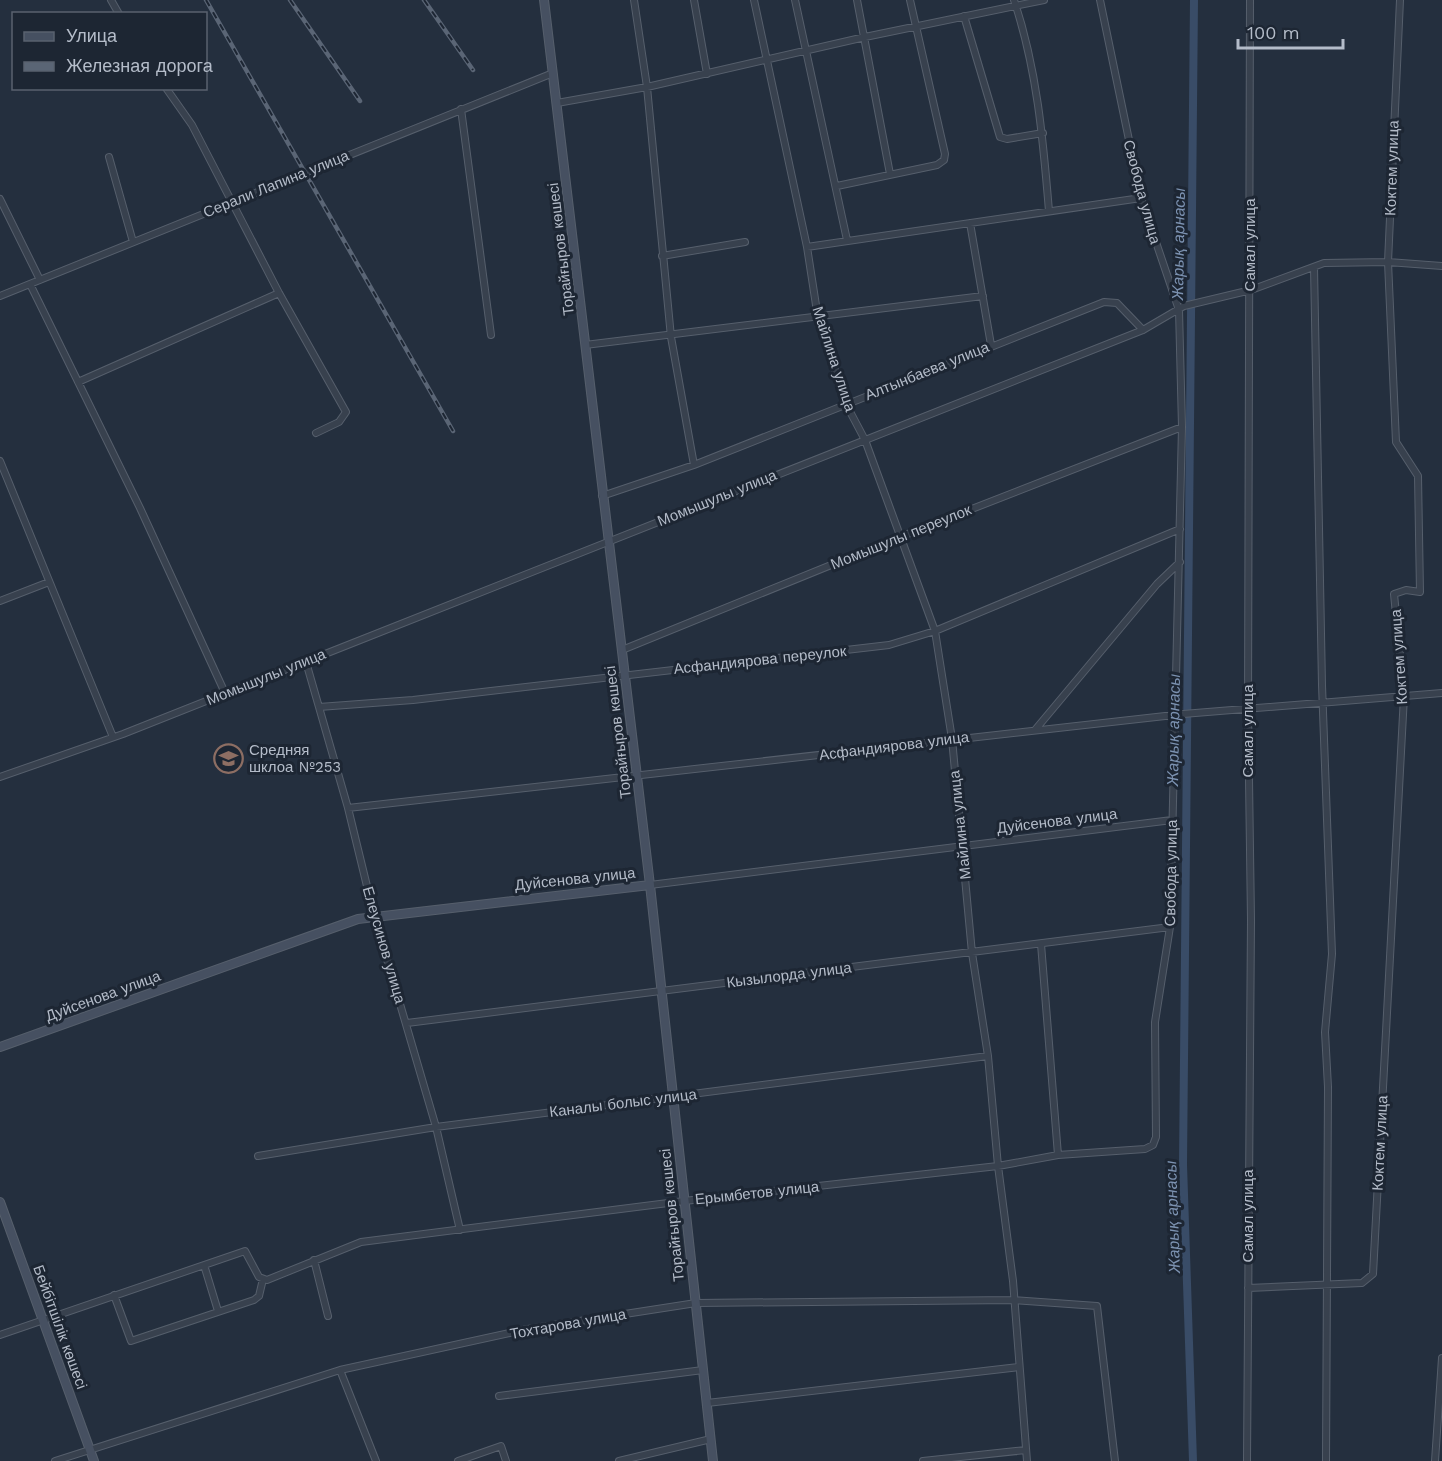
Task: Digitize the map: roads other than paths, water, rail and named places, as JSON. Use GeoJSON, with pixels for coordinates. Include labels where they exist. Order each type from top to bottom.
{"type":"FeatureCollection","features":[{"type":"Feature","properties":{"kind":"street","name":"Торайғыров көшесі"},"geometry":{"type":"LineString","coordinates":[[544,0],[650,885],[713,1461]]}},
{"type":"Feature","properties":{"kind":"street"},"geometry":{"type":"LineString","coordinates":[[634,0],[647,87],[671,337],[694,465]]}},
{"type":"Feature","properties":{"kind":"street"},"geometry":{"type":"LineString","coordinates":[[694,0],[707,74]]}},
{"type":"Feature","properties":{"kind":"street","name":"Майлина улица"},"geometry":{"type":"LineString","coordinates":[[754,0],[807,247],[818,318],[846,404],[865,440],[936,631],[952,739],[972,953],[988,1056],[998,1166],[1013,1281],[1027,1461]]}},
{"type":"Feature","properties":{"kind":"street"},"geometry":{"type":"LineString","coordinates":[[795,0],[847,240]]}},
{"type":"Feature","properties":{"kind":"street"},"geometry":{"type":"LineString","coordinates":[[857,0],[890,174]]}},
{"type":"Feature","properties":{"kind":"street"},"geometry":{"type":"LineString","coordinates":[[837,186],[938,165],[944,160],[945,154],[910,0]]}},
{"type":"Feature","properties":{"kind":"street"},"geometry":{"type":"LineString","coordinates":[[557,102],[647,87],[1015,3],[1044,0]]}},
{"type":"Feature","properties":{"kind":"street","name":"Свобода улица"},"geometry":{"type":"LineString","coordinates":[[1100,0],[1141,198],[1182,308],[1180,562],[1170,927],[1155,1022],[1156,1137],[1153,1145]]}},
{"type":"Feature","properties":{"kind":"street","name":"Самал улица"},"geometry":{"type":"LineString","coordinates":[[1247,1461],[1251,920],[1248,709],[1251,290],[1250,0]]}},
{"type":"Feature","properties":{"kind":"street","name":"Коктем улица"},"geometry":{"type":"LineString","coordinates":[[1325,1285],[1362,1283],[1373,1274],[1404,696],[1394,594],[1406,590],[1420,592],[1418,476],[1396,442],[1388,262],[1400,0]]}},
{"type":"Feature","properties":{"kind":"street"},"geometry":{"type":"LineString","coordinates":[[1015,3],[1033,69],[1043,133],[1049,211]]}},
{"type":"Feature","properties":{"kind":"street"},"geometry":{"type":"LineString","coordinates":[[964,16],[1000,137],[1007,139],[1043,133]]}},
{"type":"Feature","properties":{"kind":"street","name":"Серали Лапина улица"},"geometry":{"type":"LineString","coordinates":[[0,296],[553,72]]}},
{"type":"Feature","properties":{"kind":"street"},"geometry":{"type":"LineString","coordinates":[[167,90],[192,125],[279,293],[346,412],[339,422],[316,433]]}},
{"type":"Feature","properties":{"kind":"street"},"geometry":{"type":"LineString","coordinates":[[461,110],[491,335]]}},
{"type":"Feature","properties":{"kind":"street"},"geometry":{"type":"LineString","coordinates":[[109,157],[133,242]]}},
{"type":"Feature","properties":{"kind":"street"},"geometry":{"type":"LineString","coordinates":[[807,247],[1141,198]]}},
{"type":"Feature","properties":{"kind":"street"},"geometry":{"type":"LineString","coordinates":[[0,199],[40,280]]}},
{"type":"Feature","properties":{"kind":"street"},"geometry":{"type":"LineString","coordinates":[[970,223],[991,345]]}},
{"type":"Feature","properties":{"kind":"street"},"geometry":{"type":"LineString","coordinates":[[662,255],[745,242]]}},
{"type":"Feature","properties":{"kind":"street","name":"Момышулы улица"},"geometry":{"type":"LineString","coordinates":[[0,777],[113,737],[306,662],[1143,330],[1182,308],[1251,290],[1324,263],[1388,262],[1442,266]]}},
{"type":"Feature","properties":{"kind":"street"},"geometry":{"type":"LineString","coordinates":[[1314,267],[1323,703],[1332,954],[1325,1032],[1328,1087],[1325,1285],[1326,1461]]}},
{"type":"Feature","properties":{"kind":"street"},"geometry":{"type":"LineString","coordinates":[[30,284],[225,693]]}},
{"type":"Feature","properties":{"kind":"street"},"geometry":{"type":"LineString","coordinates":[[78,382],[279,293]]}},
{"type":"Feature","properties":{"kind":"street"},"geometry":{"type":"LineString","coordinates":[[585,345],[671,337],[983,296]]}},
{"type":"Feature","properties":{"kind":"street","name":"Алтынбаева улица"},"geometry":{"type":"LineString","coordinates":[[602,495],[694,465],[1104,302],[1118,303],[1143,330]]}},
{"type":"Feature","properties":{"kind":"street","name":"Момышулы переулок"},"geometry":{"type":"LineString","coordinates":[[622,650],[900,537],[1182,427]]}},
{"type":"Feature","properties":{"kind":"street"},"geometry":{"type":"LineString","coordinates":[[0,461],[113,737]]}},
{"type":"Feature","properties":{"kind":"street","name":"Асфандиярова переулок"},"geometry":{"type":"LineString","coordinates":[[319,706],[413,700],[624,674],[830,654],[889,645],[936,631],[1180,529]]}},
{"type":"Feature","properties":{"kind":"street"},"geometry":{"type":"LineString","coordinates":[[1034,730],[1157,584],[1180,562]]}},
{"type":"Feature","properties":{"kind":"street"},"geometry":{"type":"LineString","coordinates":[[0,601],[49,582]]}},
{"type":"Feature","properties":{"kind":"street","name":"Елеусинов улица"},"geometry":{"type":"LineString","coordinates":[[306,662],[348,808],[374,915],[436,1127],[460,1230]]}},
{"type":"Feature","properties":{"kind":"street","name":"Асфандиярова улица"},"geometry":{"type":"LineString","coordinates":[[348,808],[1183,714],[1442,693]]}},
{"type":"Feature","properties":{"kind":"street","name":"Дуйсенова улица"},"geometry":{"type":"LineString","coordinates":[[0,1047],[374,915],[650,885],[1172,820]]}},
{"type":"Feature","properties":{"kind":"street","name":"Кызылорда улица"},"geometry":{"type":"LineString","coordinates":[[407,1023],[1170,927]]}},
{"type":"Feature","properties":{"kind":"street"},"geometry":{"type":"LineString","coordinates":[[1041,944],[1058,1155]]}},
{"type":"Feature","properties":{"kind":"street","name":"Каналы болыс улица"},"geometry":{"type":"LineString","coordinates":[[258,1156],[436,1127],[988,1056]]}},
{"type":"Feature","properties":{"kind":"street","name":"Ерымбетов улица"},"geometry":{"type":"LineString","coordinates":[[263,1279],[361,1242],[684,1201],[998,1166],[1058,1155],[1145,1149],[1153,1145]]}},
{"type":"Feature","properties":{"kind":"street","name":"Бейбітшілік көшесі"},"geometry":{"type":"LineString","coordinates":[[0,1202],[94,1461]]}},
{"type":"Feature","properties":{"kind":"street"},"geometry":{"type":"LineString","coordinates":[[0,1335],[43,1318],[245,1251],[263,1279],[259,1296],[131,1341],[114,1295]]}},
{"type":"Feature","properties":{"kind":"street"},"geometry":{"type":"LineString","coordinates":[[314,1260],[328,1316]]}},
{"type":"Feature","properties":{"kind":"street"},"geometry":{"type":"LineString","coordinates":[[204,1265],[218,1311]]}},
{"type":"Feature","properties":{"kind":"street"},"geometry":{"type":"LineString","coordinates":[[1248,1288],[1325,1285]]}},
{"type":"Feature","properties":{"kind":"street","name":"Тохтарова улица"},"geometry":{"type":"LineString","coordinates":[[55,1461],[89,1448],[340,1370],[528,1329],[696,1303],[1014,1300],[1097,1306],[1115,1461]]}},
{"type":"Feature","properties":{"kind":"street"},"geometry":{"type":"LineString","coordinates":[[1435,1461],[1440,1422],[1442,1358]]}},
{"type":"Feature","properties":{"kind":"street"},"geometry":{"type":"LineString","coordinates":[[707,1403],[1019,1367]]}},
{"type":"Feature","properties":{"kind":"street"},"geometry":{"type":"LineString","coordinates":[[340,1370],[376,1461]]}},
{"type":"Feature","properties":{"kind":"street"},"geometry":{"type":"LineString","coordinates":[[498,1396],[703,1370]]}},
{"type":"Feature","properties":{"kind":"street"},"geometry":{"type":"LineString","coordinates":[[619,1461],[711,1439]]}},
{"type":"Feature","properties":{"kind":"street"},"geometry":{"type":"LineString","coordinates":[[458,1461],[501,1446],[506,1461]]}},
{"type":"Feature","properties":{"kind":"street"},"geometry":{"type":"LineString","coordinates":[[923,1461],[1026,1450]]}},
{"type":"Feature","properties":{"kind":"waterway","name":"Жарық арнасы"},"geometry":{"type":"LineString","coordinates":[[1193,1461],[1183,1165],[1194,0]]}},
{"type":"Feature","properties":{"kind":"railway"},"geometry":{"type":"LineString","coordinates":[[206,0],[453,431]]}},
{"type":"Feature","properties":{"kind":"railway"},"geometry":{"type":"LineString","coordinates":[[290,0],[360,101]]}},
{"type":"Feature","properties":{"kind":"railway"},"geometry":{"type":"LineString","coordinates":[[424,0],[473,70]]}},
{"type":"Feature","properties":{"kind":"place","name":"Средняя шклоа №253"},"geometry":{"type":"Point","coordinates":[228,759]}}]}
